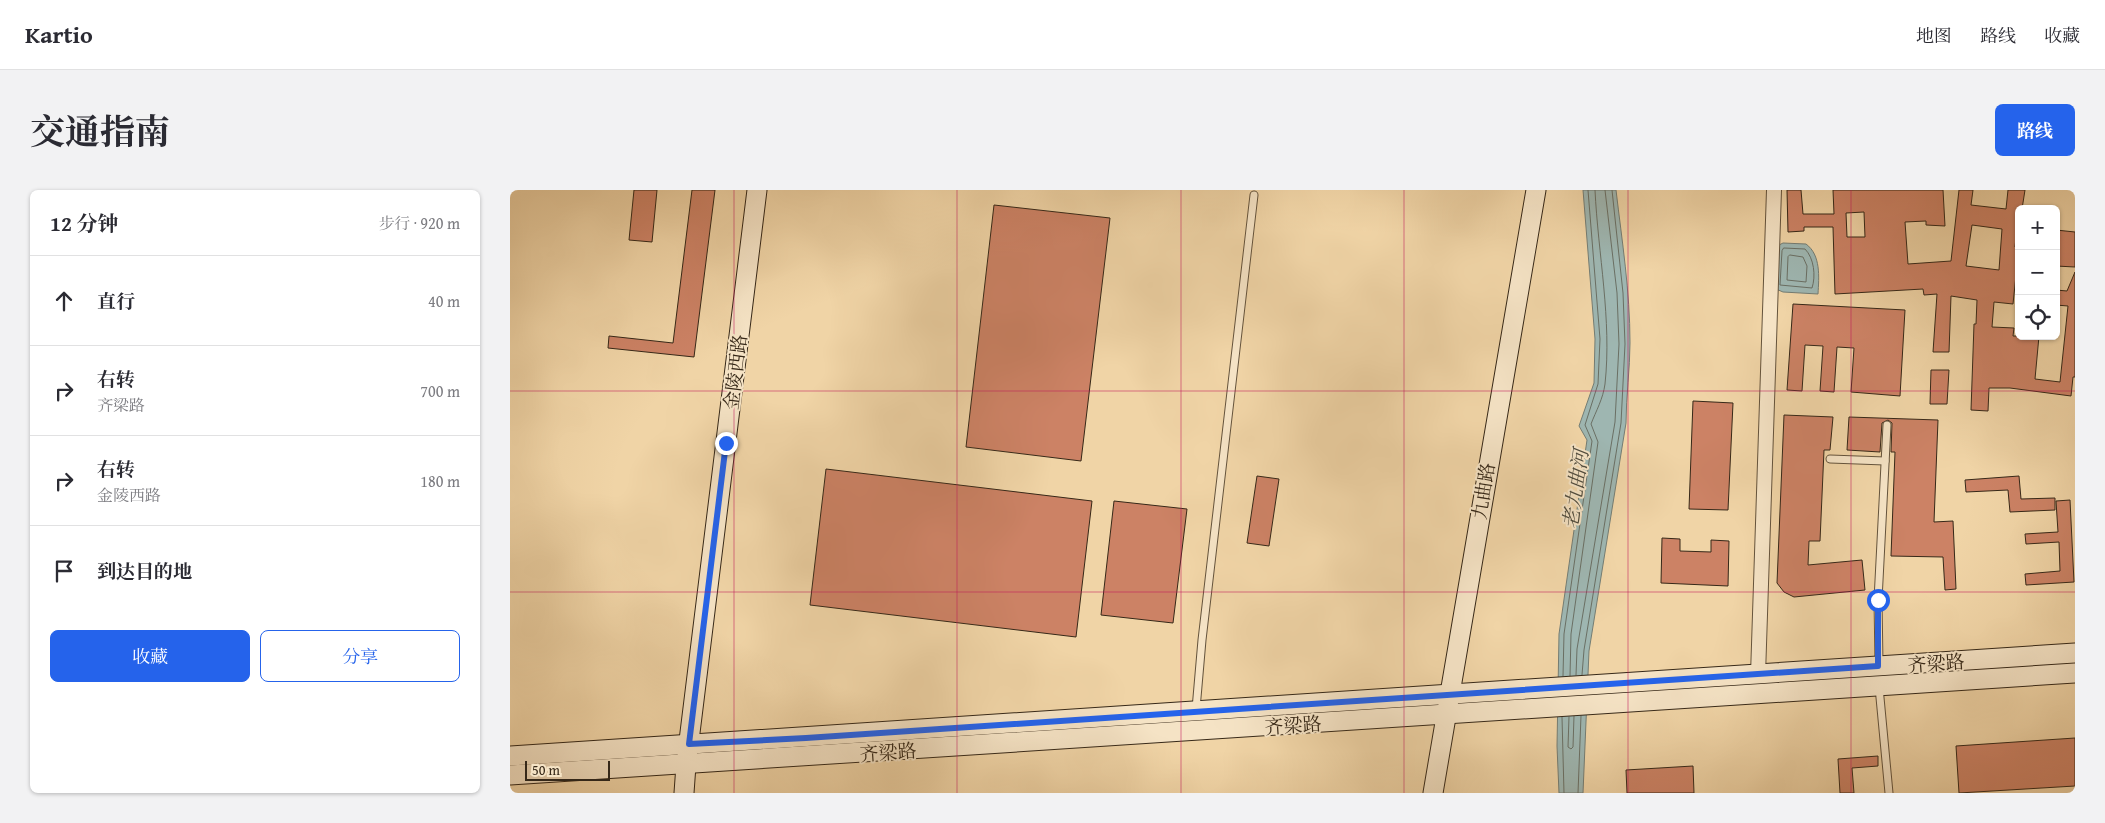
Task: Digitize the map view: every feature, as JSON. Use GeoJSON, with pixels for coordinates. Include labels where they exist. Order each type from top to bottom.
{"type":"FeatureCollection","features":[{"type":"Feature","properties":{"kind":"main road","name":"金陵西路"},"geometry":{"type":"LineString","coordinates":[[684,793],[757,190]]}},
{"type":"Feature","properties":{"kind":"main road","name":"九曲路"},"geometry":{"type":"LineString","coordinates":[[1433,793],[1536,190]]}},
{"type":"Feature","properties":{"kind":"main road","name":"齐梁路"},"geometry":{"type":"LineString","coordinates":[[510,756],[2075,653]]}},
{"type":"Feature","properties":{"kind":"main road"},"geometry":{"type":"LineString","coordinates":[[1878,666],[1879,686]]}},
{"type":"Feature","properties":{"kind":"main road","name":"齐梁路"},"geometry":{"type":"LineString","coordinates":[[510,775],[2075,673]]}},
{"type":"Feature","properties":{"kind":"street"},"geometry":{"type":"LineString","coordinates":[[1758,674],[1774,190]]}},
{"type":"Feature","properties":{"kind":"lane"},"geometry":{"type":"LineString","coordinates":[[1196,712],[1202,640],[1254,195]]}},
{"type":"Feature","properties":{"kind":"lane"},"geometry":{"type":"LineString","coordinates":[[1878,666],[1878,600],[1887,425]]}},
{"type":"Feature","properties":{"kind":"lane"},"geometry":{"type":"LineString","coordinates":[[1830,459],[1885,461]]}},
{"type":"Feature","properties":{"kind":"lane"},"geometry":{"type":"LineString","coordinates":[[1879,686],[1889,793]]}},
{"type":"Feature","properties":{"kind":"water"},"geometry":{"type":"Polygon","coordinates":[[[1583,190],[1616,190],[1627,285],[1630,353],[1626,423],[1589,651],[1583,793],[1559,793],[1557,746],[1559,634],[1587,440],[1579,426],[1594,383],[1595,339],[1583,190]]]}},
{"type":"Feature","properties":{"kind":"water"},"geometry":{"type":"Polygon","coordinates":[[[1783,243],[1806,244],[1811,249],[1817,260],[1818,294],[1783,292],[1776,289],[1777,246],[1783,243]]]}},
{"type":"Feature","properties":{"kind":"building"},"geometry":{"type":"Polygon","coordinates":[[[634,190],[657,190],[652,242],[629,240],[634,190]]]}},
{"type":"Feature","properties":{"kind":"building"},"geometry":{"type":"Polygon","coordinates":[[[692,190],[715,190],[694,357],[608,348],[609,336],[673,343],[692,190]]]}},
{"type":"Feature","properties":{"kind":"building"},"geometry":{"type":"Polygon","coordinates":[[[1787,190],[1801,190],[1803,214],[1834,214],[1833,190],[1943,190],[1945,226],[1926,225],[1926,221],[1905,222],[1908,264],[1951,261],[1959,190],[1973,190],[1971,205],[2006,209],[2008,190],[2025,190],[2023,205],[2015,205],[2015,285],[2013,304],[1994,302],[1992,327],[2014,328],[2013,336],[2015,336],[2015,340],[2039,340],[2035,379],[2060,382],[2068,306],[2060,305],[2060,290],[2067,291],[2075,272],[2075,377],[2073,377],[2071,396],[2010,388],[1989,388],[1988,411],[1971,410],[1974,324],[1976,324],[1977,300],[1951,296],[1949,352],[1933,352],[1937,294],[1924,295],[1923,289],[1835,294],[1833,227],[1804,227],[1804,231],[1788,232],[1787,190]],[[1864,212],[1846,213],[1847,237],[1865,237],[1864,212]],[[1972,225],[1966,266],[1999,270],[2002,229],[1972,225]]]}},
{"type":"Feature","properties":{"kind":"building"},"geometry":{"type":"Polygon","coordinates":[[[994,205],[1110,218],[1081,461],[966,447],[994,205]]]}},
{"type":"Feature","properties":{"kind":"building"},"geometry":{"type":"Polygon","coordinates":[[[2060,230],[2075,232],[2075,267],[2060,266],[2060,230]]]}},
{"type":"Feature","properties":{"kind":"building"},"geometry":{"type":"Polygon","coordinates":[[[1793,304],[1905,310],[1900,396],[1851,392],[1854,348],[1837,347],[1834,392],[1820,391],[1823,346],[1805,345],[1802,391],[1787,390],[1793,304]]]}},
{"type":"Feature","properties":{"kind":"building"},"geometry":{"type":"Polygon","coordinates":[[[1931,370],[1949,370],[1947,404],[1930,404],[1931,370]]]}},
{"type":"Feature","properties":{"kind":"building"},"geometry":{"type":"Polygon","coordinates":[[[1693,401],[1733,403],[1728,510],[1689,509],[1693,401]]]}},
{"type":"Feature","properties":{"kind":"building"},"geometry":{"type":"Polygon","coordinates":[[[1784,415],[1833,417],[1830,450],[1824,450],[1820,541],[1809,541],[1808,565],[1862,560],[1865,590],[1794,597],[1784,592],[1777,583],[1784,415]]]}},
{"type":"Feature","properties":{"kind":"building"},"geometry":{"type":"Polygon","coordinates":[[[1849,417],[1938,420],[1934,522],[1953,521],[1956,589],[1945,590],[1943,557],[1891,556],[1895,452],[1891,452],[1892,423],[1888,420],[1882,423],[1880,452],[1847,450],[1849,417]]]}},
{"type":"Feature","properties":{"kind":"building"},"geometry":{"type":"Polygon","coordinates":[[[826,469],[1092,501],[1076,637],[810,605],[826,469]]]}},
{"type":"Feature","properties":{"kind":"building"},"geometry":{"type":"Polygon","coordinates":[[[1257,476],[1279,479],[1269,546],[1247,543],[1257,476]]]}},
{"type":"Feature","properties":{"kind":"building"},"geometry":{"type":"Polygon","coordinates":[[[2019,476],[2021,499],[2055,498],[2055,510],[2010,512],[2008,490],[1966,492],[1965,480],[2019,476]]]}},
{"type":"Feature","properties":{"kind":"building"},"geometry":{"type":"Polygon","coordinates":[[[2070,500],[2074,582],[2026,585],[2025,574],[2060,571],[2059,542],[2026,544],[2025,534],[2058,532],[2056,501],[2070,500]]]}},
{"type":"Feature","properties":{"kind":"building"},"geometry":{"type":"Polygon","coordinates":[[[1114,501],[1187,509],[1173,623],[1101,615],[1114,501]]]}},
{"type":"Feature","properties":{"kind":"building"},"geometry":{"type":"Polygon","coordinates":[[[1662,538],[1680,539],[1680,551],[1711,552],[1711,540],[1729,541],[1728,586],[1661,583],[1662,538]]]}},
{"type":"Feature","properties":{"kind":"building"},"geometry":{"type":"Polygon","coordinates":[[[2075,738],[2075,786],[1959,793],[1956,746],[2075,738]]]}},
{"type":"Feature","properties":{"kind":"building"},"geometry":{"type":"Polygon","coordinates":[[[1878,756],[1878,766],[1852,768],[1854,793],[1840,793],[1838,759],[1878,756]]]}},
{"type":"Feature","properties":{"kind":"building"},"geometry":{"type":"Polygon","coordinates":[[[1693,766],[1694,793],[1627,793],[1626,770],[1693,766]]]}},
{"type":"Feature","properties":{"kind":"route"},"geometry":{"type":"LineString","coordinates":[[726,443],[689,744],[806,738],[1878,666],[1878,600]]}},
{"type":"Feature","properties":{"kind":"water label","name":"老九曲河"},"geometry":{"type":"Point","coordinates":[1575,489]}}]}
